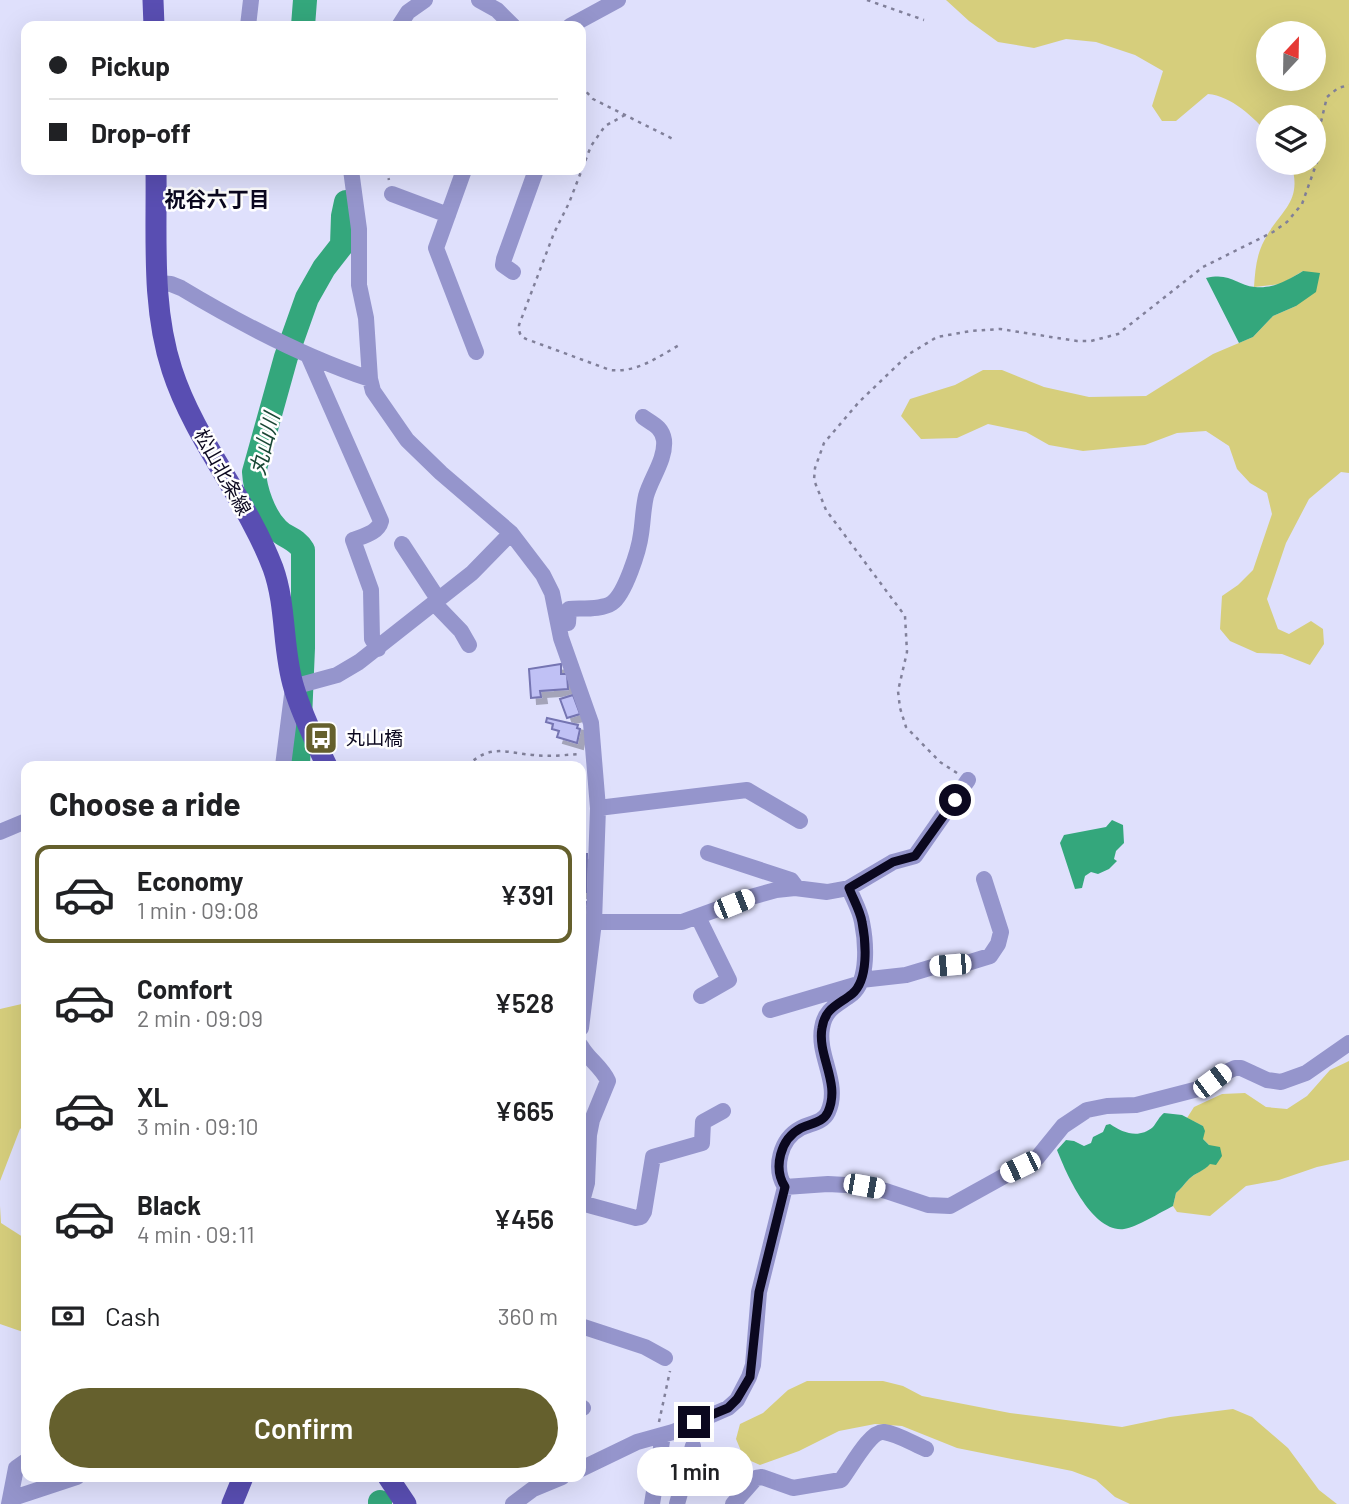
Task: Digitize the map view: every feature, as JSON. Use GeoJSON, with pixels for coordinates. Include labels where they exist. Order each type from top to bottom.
{"type":"FeatureCollection","features":[{"type":"Feature","properties":{"kind":"main road"},"geometry":{"type":"LineString","coordinates":[[153,0],[154,21]]}},
{"type":"Feature","properties":{"kind":"main road","name":"松山北条線"},"geometry":{"type":"LineString","coordinates":[[156,175],[161,322],[172,370],[194,421],[273,569],[282,603],[293,687],[325,761]]}},
{"type":"Feature","properties":{"kind":"main road"},"geometry":{"type":"LineString","coordinates":[[232,1504],[241,1482]]}},
{"type":"Feature","properties":{"kind":"main road"},"geometry":{"type":"LineString","coordinates":[[391,1482],[406,1504]]}},
{"type":"Feature","properties":{"kind":"street"},"geometry":{"type":"LineString","coordinates":[[249,21],[251,0]]}},
{"type":"Feature","properties":{"kind":"street"},"geometry":{"type":"LineString","coordinates":[[402,21],[408,12],[425,0]]}},
{"type":"Feature","properties":{"kind":"street"},"geometry":{"type":"LineString","coordinates":[[480,0],[497,9],[508,21]]}},
{"type":"Feature","properties":{"kind":"street"},"geometry":{"type":"LineString","coordinates":[[579,21],[618,0]]}},
{"type":"Feature","properties":{"kind":"street"},"geometry":{"type":"LineString","coordinates":[[352,175],[359,229],[359,285],[366,318],[370,379],[380,403],[407,440],[510,533],[543,575],[552,593],[561,638],[591,723],[598,808],[594,922],[586,987]]}},
{"type":"Feature","properties":{"kind":"street"},"geometry":{"type":"LineString","coordinates":[[462,175],[436,248],[476,352]]}},
{"type":"Feature","properties":{"kind":"street"},"geometry":{"type":"LineString","coordinates":[[513,272],[503,265],[503,259],[534,175]]}},
{"type":"Feature","properties":{"kind":"street"},"geometry":{"type":"LineString","coordinates":[[392,194],[447,215]]}},
{"type":"Feature","properties":{"kind":"street"},"geometry":{"type":"LineString","coordinates":[[158,283],[181,288],[253,329],[308,355],[370,379]]}},
{"type":"Feature","properties":{"kind":"street"},"geometry":{"type":"LineString","coordinates":[[308,355],[381,522],[379,528],[372,533],[353,540],[371,590],[372,639],[378,649]]}},
{"type":"Feature","properties":{"kind":"street"},"geometry":{"type":"LineString","coordinates":[[559,624],[568,623],[569,609],[613,603],[620,594],[635,558],[641,536],[644,504],[664,451],[664,438],[660,428],[643,417]]}},
{"type":"Feature","properties":{"kind":"street"},"geometry":{"type":"LineString","coordinates":[[284,761],[293,687],[337,675],[378,649],[472,573],[510,533]]}},
{"type":"Feature","properties":{"kind":"street"},"geometry":{"type":"LineString","coordinates":[[402,544],[436,601],[469,645]]}},
{"type":"Feature","properties":{"kind":"street"},"geometry":{"type":"LineString","coordinates":[[594,922],[682,922],[776,890],[797,888],[827,892],[849,888],[893,862],[915,856],[968,780]]}},
{"type":"Feature","properties":{"kind":"street"},"geometry":{"type":"LineString","coordinates":[[598,808],[747,790],[800,821]]}},
{"type":"Feature","properties":{"kind":"street"},"geometry":{"type":"LineString","coordinates":[[0,832],[21,823]]}},
{"type":"Feature","properties":{"kind":"street"},"geometry":{"type":"LineString","coordinates":[[708,853],[791,880],[797,888]]}},
{"type":"Feature","properties":{"kind":"street"},"geometry":{"type":"LineString","coordinates":[[770,1010],[860,982],[906,975],[936,966],[964,964],[990,956],[998,944],[1001,932],[984,879]]}},
{"type":"Feature","properties":{"kind":"street"},"geometry":{"type":"LineString","coordinates":[[586,1467],[637,1442],[728,1408],[744,1390],[752,1365],[759,1292],[765,1261],[785,1187],[778,1172],[783,1147],[799,1129],[820,1121],[827,1114],[831,1074],[821,1037],[827,1013],[834,1004],[853,993],[860,982],[864,936],[862,922],[849,888]]}},
{"type":"Feature","properties":{"kind":"street"},"geometry":{"type":"LineString","coordinates":[[698,917],[729,980],[701,996]]}},
{"type":"Feature","properties":{"kind":"street"},"geometry":{"type":"LineString","coordinates":[[785,1187],[828,1184],[864,1186],[928,1205],[950,1206],[1037,1158],[1063,1126],[1087,1111],[1107,1106],[1136,1105],[1202,1088],[1235,1068],[1241,1068],[1267,1080],[1281,1082],[1306,1073],[1349,1043]]}},
{"type":"Feature","properties":{"kind":"street"},"geometry":{"type":"LineString","coordinates":[[586,1055],[605,1073],[608,1081],[592,1120],[586,1186]]}},
{"type":"Feature","properties":{"kind":"street"},"geometry":{"type":"LineString","coordinates":[[586,1205],[641,1217],[646,1205],[653,1157],[702,1143],[703,1122],[723,1111]]}},
{"type":"Feature","properties":{"kind":"street"},"geometry":{"type":"LineString","coordinates":[[586,1328],[645,1347],[665,1358]]}},
{"type":"Feature","properties":{"kind":"street"},"geometry":{"type":"LineString","coordinates":[[733,1504],[756,1478],[793,1488],[841,1480],[851,1462],[864,1450],[871,1436],[877,1433],[885,1432],[926,1449]]}},
{"type":"Feature","properties":{"kind":"street"},"geometry":{"type":"LineString","coordinates":[[652,1504],[660,1435]]}},
{"type":"Feature","properties":{"kind":"street"},"geometry":{"type":"LineString","coordinates":[[677,1504],[693,1446]]}},
{"type":"Feature","properties":{"kind":"street"},"geometry":{"type":"LineString","coordinates":[[9,1502],[16,1468],[21,1464]]}},
{"type":"Feature","properties":{"kind":"street"},"geometry":{"type":"LineString","coordinates":[[9,1502],[63,1482]]}},
{"type":"Feature","properties":{"kind":"street"},"geometry":{"type":"LineString","coordinates":[[513,1504],[533,1483]]}},
{"type":"Feature","properties":{"kind":"path"},"geometry":{"type":"LineString","coordinates":[[867,0],[925,20]]}},
{"type":"Feature","properties":{"kind":"path"},"geometry":{"type":"LineString","coordinates":[[968,780],[940,762],[906,727],[898,691],[908,652],[905,616],[826,510],[814,480],[815,468],[824,443],[859,402],[909,354],[937,337],[1000,329],[1077,341],[1091,341],[1118,334],[1203,267],[1273,232],[1287,222],[1302,204],[1318,159],[1320,126],[1327,97],[1338,88],[1349,85]]}},
{"type":"Feature","properties":{"kind":"path"},"geometry":{"type":"LineString","coordinates":[[586,91],[593,99],[673,139]]}},
{"type":"Feature","properties":{"kind":"path"},"geometry":{"type":"LineString","coordinates":[[586,159],[591,146],[605,126],[625,115]]}},
{"type":"Feature","properties":{"kind":"path"},"geometry":{"type":"LineString","coordinates":[[580,175],[554,233],[519,325],[519,332],[529,340],[622,372],[634,370],[681,344]]}},
{"type":"Feature","properties":{"kind":"path"},"geometry":{"type":"LineString","coordinates":[[473,761],[488,752],[503,750],[536,756],[593,754]]}},
{"type":"Feature","properties":{"kind":"path"},"geometry":{"type":"LineString","coordinates":[[660,1435],[663,1396],[672,1363],[665,1358]]}},
{"type":"Feature","properties":{"kind":"shaded area"},"geometry":{"type":"Polygon","coordinates":[[[946,0],[1349,0],[1349,473],[1341,472],[1309,499],[1286,543],[1267,599],[1278,629],[1289,634],[1311,621],[1323,629],[1324,644],[1310,665],[1282,654],[1257,653],[1230,641],[1220,629],[1222,596],[1253,570],[1272,514],[1267,493],[1250,483],[1237,469],[1229,446],[1206,431],[1177,433],[1145,445],[1083,451],[1049,445],[1026,432],[988,424],[957,438],[921,439],[901,416],[910,399],[955,385],[983,370],[1002,370],[1044,387],[1089,397],[1146,396],[1213,354],[1253,337],[1273,316],[1296,306],[1303,271],[1281,284],[1254,287],[1257,260],[1268,233],[1292,198],[1294,175],[1326,175],[1326,105],[1256,105],[1256,121],[1242,108],[1208,94],[1176,121],[1162,121],[1152,106],[1163,71],[1135,55],[1096,42],[1066,39],[1034,48],[998,42],[946,0]]]}},
{"type":"Feature","properties":{"kind":"shaded area"},"geometry":{"type":"Polygon","coordinates":[[[1303,271],[1320,273],[1316,292],[1296,306],[1273,316],[1253,337],[1239,343],[1206,278],[1222,277],[1248,286],[1268,287],[1303,271]]]}},
{"type":"Feature","properties":{"kind":"shaded area"},"geometry":{"type":"Polygon","coordinates":[[[1112,820],[1123,825],[1124,843],[1116,851],[1114,859],[1117,861],[1109,869],[1098,874],[1091,872],[1085,876],[1082,888],[1075,889],[1060,843],[1064,835],[1106,827],[1112,820]]]}},
{"type":"Feature","properties":{"kind":"shaded area"},"geometry":{"type":"Polygon","coordinates":[[[21,1004],[21,1128],[0,1181],[0,1009],[21,1004]]]}},
{"type":"Feature","properties":{"kind":"shaded area"},"geometry":{"type":"Polygon","coordinates":[[[1349,1061],[1349,1160],[1279,1180],[1246,1186],[1210,1216],[1177,1212],[1173,1206],[1176,1193],[1210,1163],[1209,1145],[1203,1139],[1203,1126],[1187,1118],[1194,1107],[1222,1094],[1245,1093],[1266,1107],[1287,1109],[1307,1096],[1330,1070],[1349,1061]]]}},
{"type":"Feature","properties":{"kind":"shaded area"},"geometry":{"type":"Polygon","coordinates":[[[1164,1113],[1182,1115],[1203,1126],[1203,1139],[1209,1145],[1220,1147],[1222,1156],[1216,1165],[1210,1164],[1189,1179],[1176,1193],[1173,1206],[1129,1228],[1112,1228],[1101,1222],[1082,1200],[1057,1150],[1066,1140],[1084,1146],[1091,1143],[1093,1137],[1103,1132],[1106,1125],[1110,1124],[1126,1132],[1137,1134],[1148,1131],[1164,1113]]]}},
{"type":"Feature","properties":{"kind":"shaded area"},"geometry":{"type":"Polygon","coordinates":[[[0,1206],[1,1223],[21,1236],[21,1331],[0,1324],[0,1206]]]}},
{"type":"Feature","properties":{"kind":"shaded area"},"geometry":{"type":"Polygon","coordinates":[[[807,1381],[883,1381],[903,1386],[922,1396],[1010,1413],[1122,1427],[1170,1417],[1233,1409],[1252,1417],[1288,1448],[1319,1490],[1337,1504],[1130,1504],[1115,1497],[1096,1480],[1072,1471],[957,1448],[902,1426],[875,1424],[839,1431],[799,1451],[760,1465],[744,1458],[736,1439],[740,1424],[763,1413],[788,1390],[807,1381]]]}},
{"type":"Feature","properties":{"kind":"building"},"geometry":{"type":"Polygon","coordinates":[[[561,664],[561,674],[567,674],[568,689],[540,691],[541,697],[531,698],[529,669],[561,664]]]}},
{"type":"Feature","properties":{"kind":"building"},"geometry":{"type":"Polygon","coordinates":[[[573,695],[580,714],[567,718],[560,699],[573,695]]]}},
{"type":"Feature","properties":{"kind":"building"},"geometry":{"type":"Polygon","coordinates":[[[547,718],[578,725],[577,728],[580,729],[577,743],[557,737],[559,731],[552,729],[553,724],[546,722],[547,718]]]}},
{"type":"Feature","properties":{"kind":"waterway"},"geometry":{"type":"LineString","coordinates":[[303,21],[305,0]]}},
{"type":"Feature","properties":{"kind":"waterway","name":"丸山川"},"geometry":{"type":"LineString","coordinates":[[298,761],[303,648],[303,550],[272,524],[258,495],[254,472],[286,357],[307,298],[324,268],[342,245],[346,202]]}},
{"type":"Feature","properties":{"kind":"place","name":"丸山橋"},"geometry":{"type":"Point","coordinates":[321,738]}},
{"type":"Feature","properties":{"kind":"district","name":"祝谷六丁目"},"geometry":{"type":"Point","coordinates":[217,200]}},
{"type":"Feature","properties":{"kind":"route"},"geometry":{"type":"LineString","coordinates":[[694,1422],[728,1408],[744,1390],[750,1377],[759,1292],[785,1187],[778,1172],[783,1147],[799,1129],[820,1121],[827,1114],[830,1105],[831,1074],[823,1050],[822,1025],[834,1004],[853,993],[863,975],[862,922],[849,888],[893,862],[915,856],[955,800]]}}]}
